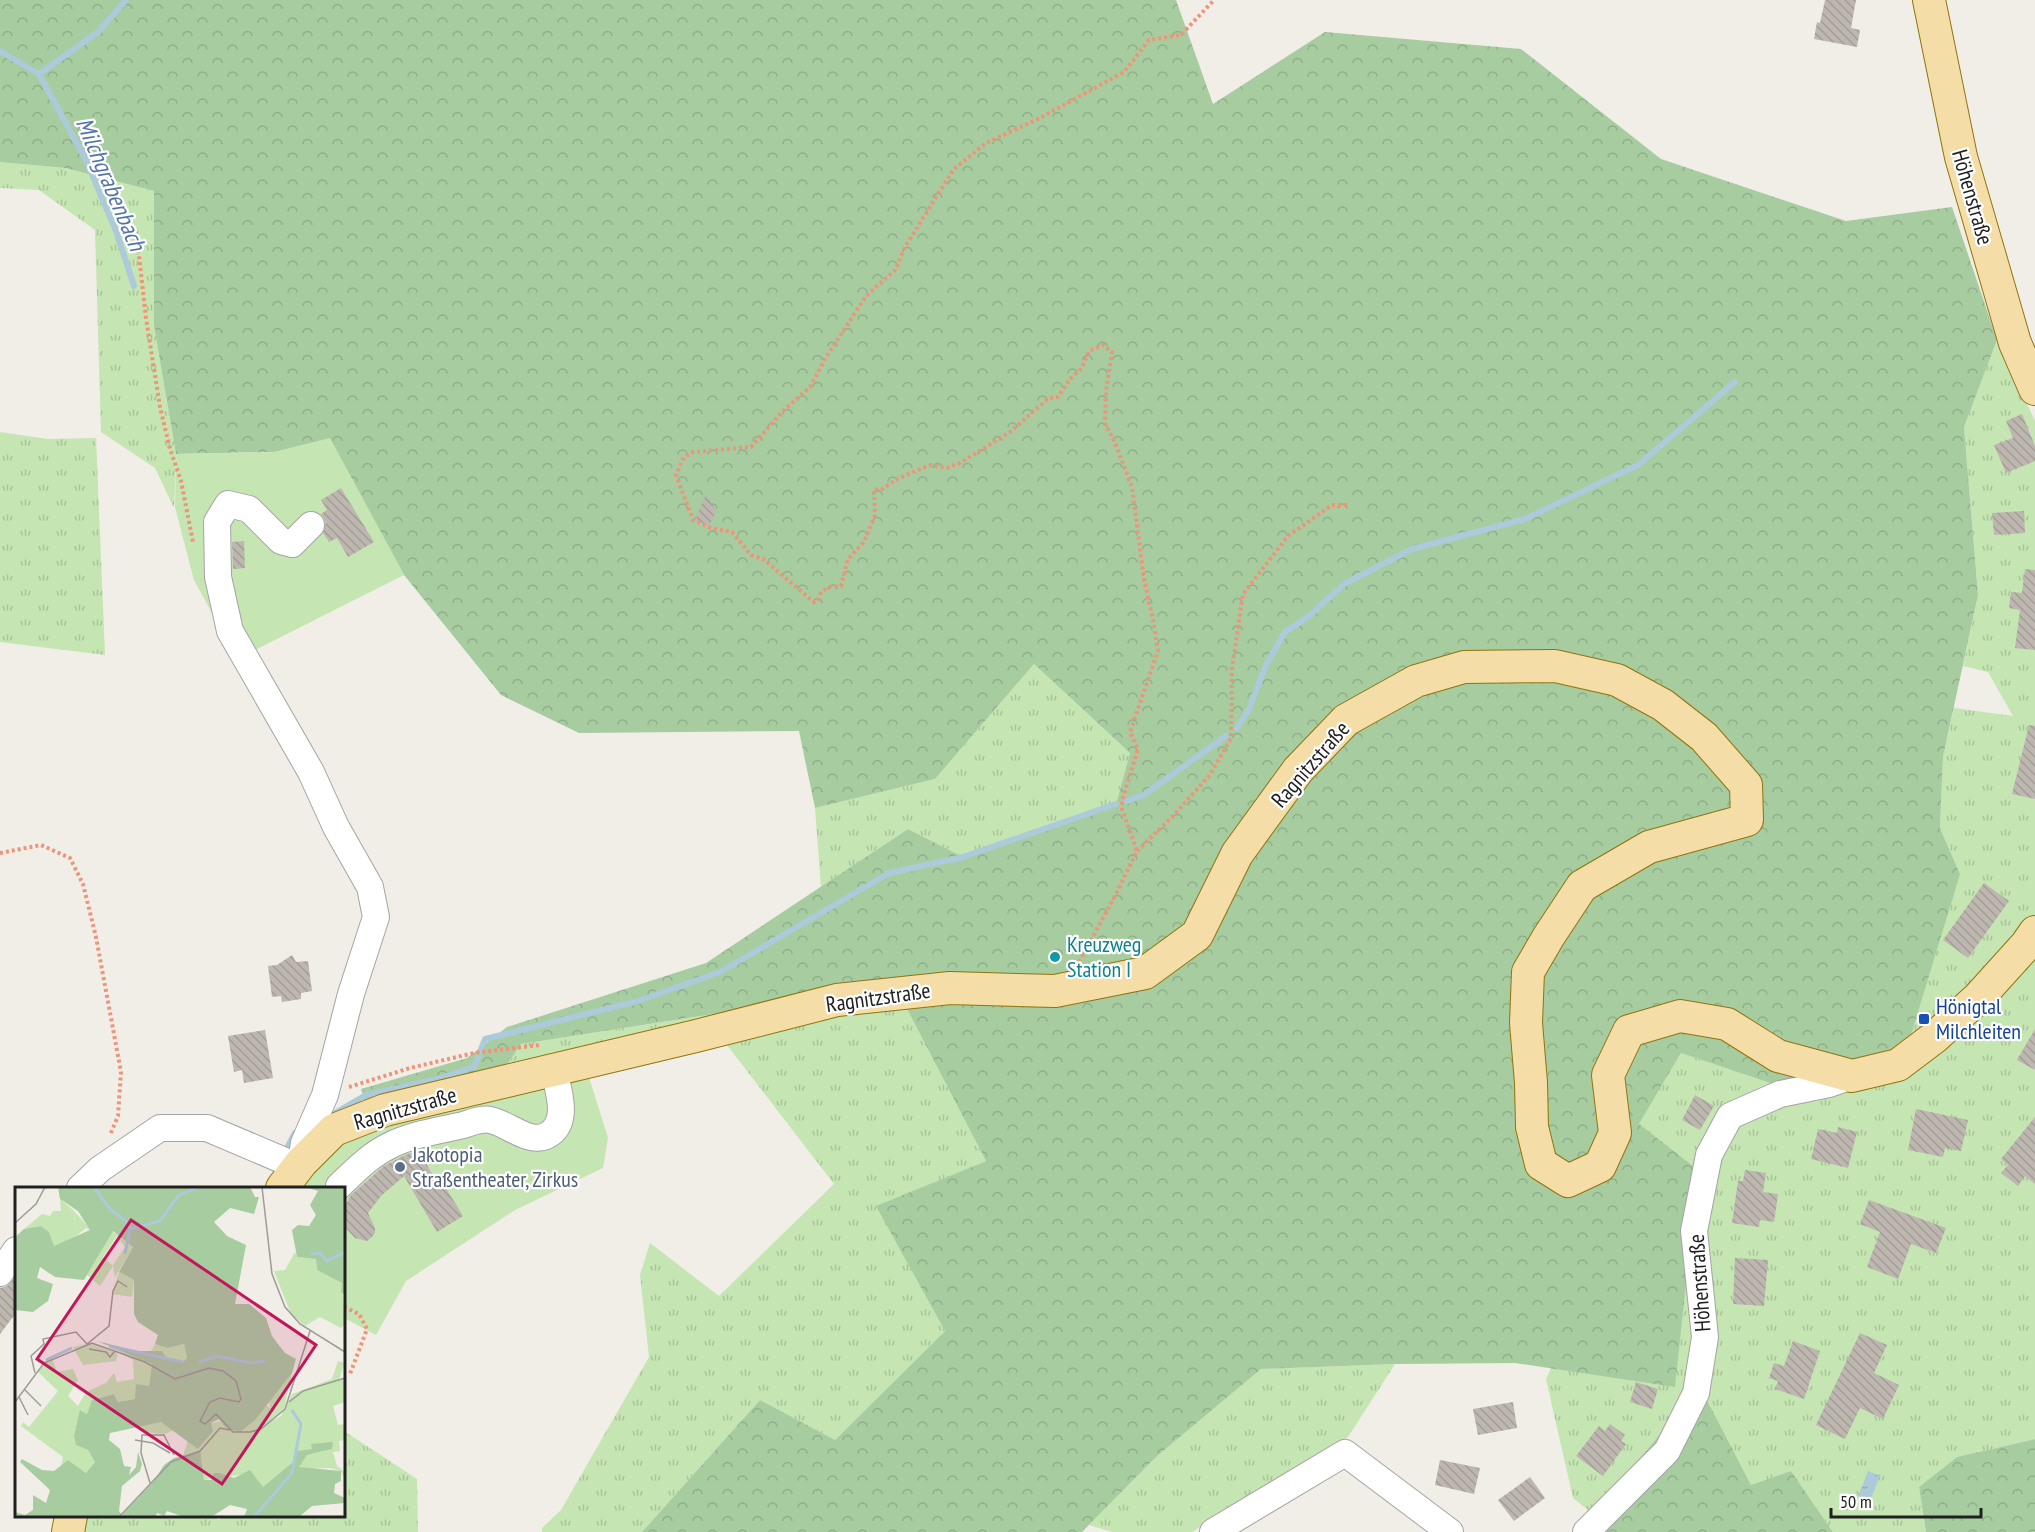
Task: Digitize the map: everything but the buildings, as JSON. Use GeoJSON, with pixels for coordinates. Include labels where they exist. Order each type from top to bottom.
{"type":"FeatureCollection","features":[{"type":"Feature","properties":{"kind":"main road","name":"Höhenstraße"},"geometry":{"type":"LineString","coordinates":[[1929,0],[1961,157],[2015,344],[2035,389]]}},
{"type":"Feature","properties":{"kind":"main road","name":"Ragnitzstraße"},"geometry":{"type":"LineString","coordinates":[[283,1187],[301,1163],[334,1130],[385,1110],[837,1000],[950,988],[1055,991],[1145,973],[1197,935],[1237,854],[1298,770],[1346,720],[1416,681],[1464,666],[1555,666],[1617,680],[1663,705],[1704,737],[1746,785],[1747,820],[1649,847],[1582,886],[1528,972],[1526,1023],[1532,1127],[1541,1164],[1568,1181],[1600,1167],[1615,1133],[1608,1075],[1629,1031],[1680,1016],[1727,1024],[1778,1056],[1852,1076]]}},
{"type":"Feature","properties":{"kind":"main road","name":"Höhenstraße"},"geometry":{"type":"LineString","coordinates":[[1852,1076],[1898,1065],[1935,1037],[1979,997],[2035,932]]}},
{"type":"Feature","properties":{"kind":"main road"},"geometry":{"type":"LineString","coordinates":[[68,1532],[71,1517]]}},
{"type":"Feature","properties":{"kind":"street"},"geometry":{"type":"LineString","coordinates":[[81,1187],[100,1169],[160,1128],[207,1128],[287,1162],[301,1163],[304,1143],[325,1095],[351,994],[376,917],[372,897],[311,772],[230,630],[218,578],[217,522],[228,504],[249,509],[281,541],[292,544],[311,525]]}},
{"type":"Feature","properties":{"kind":"street"},"geometry":{"type":"LineString","coordinates":[[339,1186],[369,1159],[388,1146],[410,1137],[488,1119],[529,1136],[544,1137],[553,1131],[560,1120],[562,1108],[554,1070]]}},
{"type":"Feature","properties":{"kind":"street","name":"Höhenstraße"},"geometry":{"type":"LineString","coordinates":[[1586,1532],[1667,1451],[1696,1393],[1705,1337],[1694,1231],[1709,1155],[1730,1116],[1780,1094],[1829,1084],[1852,1076]]}},
{"type":"Feature","properties":{"kind":"street"},"geometry":{"type":"LineString","coordinates":[[0,1273],[15,1252]]}},
{"type":"Feature","properties":{"kind":"street"},"geometry":{"type":"LineString","coordinates":[[1213,1532],[1345,1454],[1450,1532]]}},
{"type":"Feature","properties":{"kind":"path"},"geometry":{"type":"LineString","coordinates":[[1137,851],[1122,809],[1122,801],[1138,749],[1130,732],[1158,651],[1144,579],[1132,487],[1114,440],[1105,424],[1106,392],[1112,352],[1103,345],[1089,351],[1082,368],[1070,379],[1058,397],[1049,398],[1010,432],[960,463],[947,468],[930,465],[897,479],[881,490],[874,489],[875,515],[864,542],[848,559],[841,586],[830,587],[821,592],[818,601],[814,602],[763,559],[752,555],[732,532],[711,528],[693,520],[676,475],[684,458],[693,452],[751,447],[784,410],[810,387],[825,359],[866,296],[895,270],[905,247],[953,170],[986,143],[1038,119],[1124,72],[1149,40],[1181,35],[1214,0]]}},
{"type":"Feature","properties":{"kind":"path"},"geometry":{"type":"LineString","coordinates":[[87,130],[91,151],[133,227],[160,407],[170,449],[181,481],[195,551]]}},
{"type":"Feature","properties":{"kind":"path"},"geometry":{"type":"LineString","coordinates":[[1074,971],[1137,851],[1210,775],[1231,738],[1232,669],[1243,594],[1288,536],[1332,505],[1350,505]]}},
{"type":"Feature","properties":{"kind":"path"},"geometry":{"type":"LineString","coordinates":[[0,853],[41,846],[70,858],[83,884],[96,937],[121,1072],[118,1116],[107,1142]]}},
{"type":"Feature","properties":{"kind":"path"},"geometry":{"type":"LineString","coordinates":[[325,1095],[410,1068],[486,1051]]}},
{"type":"Feature","properties":{"kind":"path"},"geometry":{"type":"LineString","coordinates":[[345,1307],[359,1314],[367,1329],[351,1374]]}},
{"type":"Feature","properties":{"kind":"green space"},"geometry":{"type":"Polygon","coordinates":[[[0,0],[1176,0],[1213,104],[1325,32],[1521,49],[1661,159],[1846,221],[1952,207],[1997,340],[1964,427],[1978,595],[1943,757],[1940,828],[1960,874],[1907,1048],[1773,1084],[1681,1053],[1639,1124],[1698,1170],[1675,1387],[1515,1363],[1395,1364],[1261,1369],[1156,1457],[1082,1532],[642,1532],[760,1400],[835,1440],[945,1331],[876,1206],[986,1161],[893,982],[720,1013],[521,1044],[502,1072],[365,1103],[361,1089],[467,1058],[507,1027],[706,963],[908,829],[963,857],[1116,804],[1130,753],[1034,664],[935,779],[815,808],[799,731],[579,733],[501,695],[404,575],[330,439],[274,452],[176,454],[154,326],[154,191],[65,168],[0,162],[0,0]]]}},
{"type":"Feature","properties":{"kind":"green space"},"geometry":{"type":"Polygon","coordinates":[[[0,162],[64,168],[154,191],[154,326],[176,454],[174,508],[155,468],[101,432],[95,230],[39,190],[0,188],[0,162]]]}},
{"type":"Feature","properties":{"kind":"green space"},"geometry":{"type":"Polygon","coordinates":[[[1997,340],[2035,421],[2035,1439],[1957,1457],[1919,1487],[1926,1532],[1833,1532],[1791,1471],[1751,1485],[1700,1388],[1593,1514],[1573,1498],[1546,1379],[1551,1368],[1675,1386],[1639,1124],[1681,1053],[1773,1084],[1960,874],[1940,828],[1943,757],[1954,708],[2013,716],[1988,672],[1963,666],[1978,595],[1964,427],[1997,340]]]}},
{"type":"Feature","properties":{"kind":"green space"},"geometry":{"type":"Polygon","coordinates":[[[0,432],[48,439],[96,438],[105,655],[0,642],[0,432]]]}},
{"type":"Feature","properties":{"kind":"green space"},"geometry":{"type":"Polygon","coordinates":[[[330,438],[404,575],[237,659],[194,580],[175,507],[176,454],[274,452],[330,438]]]}},
{"type":"Feature","properties":{"kind":"green space"},"geometry":{"type":"Polygon","coordinates":[[[1034,664],[1130,753],[1116,804],[963,857],[908,829],[821,887],[815,808],[935,779],[1034,664]]]}},
{"type":"Feature","properties":{"kind":"green space"},"geometry":{"type":"Polygon","coordinates":[[[893,982],[986,1161],[877,1206],[945,1331],[835,1440],[760,1400],[642,1532],[542,1532],[542,1528],[561,1510],[649,1357],[640,1275],[650,1243],[719,1296],[834,1184],[727,1045],[589,1077],[502,1072],[521,1044],[720,1013],[893,982]]]}},
{"type":"Feature","properties":{"kind":"green space"},"geometry":{"type":"Polygon","coordinates":[[[589,1077],[608,1138],[603,1168],[515,1210],[406,1281],[376,1335],[345,1319],[345,1187],[278,1187],[334,1130],[589,1077]]]}},
{"type":"Feature","properties":{"kind":"green space"},"geometry":{"type":"Polygon","coordinates":[[[1395,1364],[1348,1437],[1192,1532],[1112,1532],[1089,1525],[1156,1457],[1261,1369],[1395,1364]]]}},
{"type":"Feature","properties":{"kind":"green space"},"geometry":{"type":"Polygon","coordinates":[[[1700,1387],[1751,1485],[1791,1471],[1833,1532],[1578,1532],[1700,1387]]]}},
{"type":"Feature","properties":{"kind":"green space"},"geometry":{"type":"Polygon","coordinates":[[[345,1432],[417,1479],[418,1532],[81,1532],[86,1517],[214,1517],[219,1520],[221,1517],[345,1517],[345,1432]]]}},
{"type":"Feature","properties":{"kind":"green space"},"geometry":{"type":"Polygon","coordinates":[[[2035,1439],[2035,1532],[1926,1532],[1919,1487],[1957,1457],[2035,1439]]]}},
{"type":"Feature","properties":{"kind":"water"},"geometry":{"type":"Polygon","coordinates":[[[1868,1471],[1880,1476],[1870,1501],[1858,1497],[1868,1471]]]}},
{"type":"Feature","properties":{"kind":"waterway"},"geometry":{"type":"LineString","coordinates":[[39,74],[98,32],[126,0]]}},
{"type":"Feature","properties":{"kind":"waterway","name":"Milchgrabenbach"},"geometry":{"type":"LineString","coordinates":[[0,51],[39,74],[86,160],[116,231],[134,286]]}},
{"type":"Feature","properties":{"kind":"waterway"},"geometry":{"type":"LineString","coordinates":[[1237,728],[1249,709],[1266,665],[1285,632],[1309,616],[1344,584],[1412,549],[1525,519],[1638,465],[1735,382]]}},
{"type":"Feature","properties":{"kind":"waterway"},"geometry":{"type":"LineString","coordinates":[[1127,801],[1144,795],[1226,736]]}},
{"type":"Feature","properties":{"kind":"waterway"},"geometry":{"type":"LineString","coordinates":[[328,1117],[366,1095],[434,1080],[474,1067],[485,1039],[638,1001],[720,972],[889,873],[963,857],[1116,804]]}},
{"type":"Feature","properties":{"kind":"waterway","name":"Milchgrabenbach"},"geometry":{"type":"LineString","coordinates":[[287,1148],[295,1133]]}},
{"type":"Feature","properties":{"kind":"place","name":"Kreuzweg Station I"},"geometry":{"type":"Point","coordinates":[1055,957]}},
{"type":"Feature","properties":{"kind":"place","name":"Hönigtal Milchleiten"},"geometry":{"type":"Point","coordinates":[1924,1019]}},
{"type":"Feature","properties":{"kind":"place","name":"Jakotopia Straßentheater, Zirkus"},"geometry":{"type":"Point","coordinates":[400,1167]}}]}
